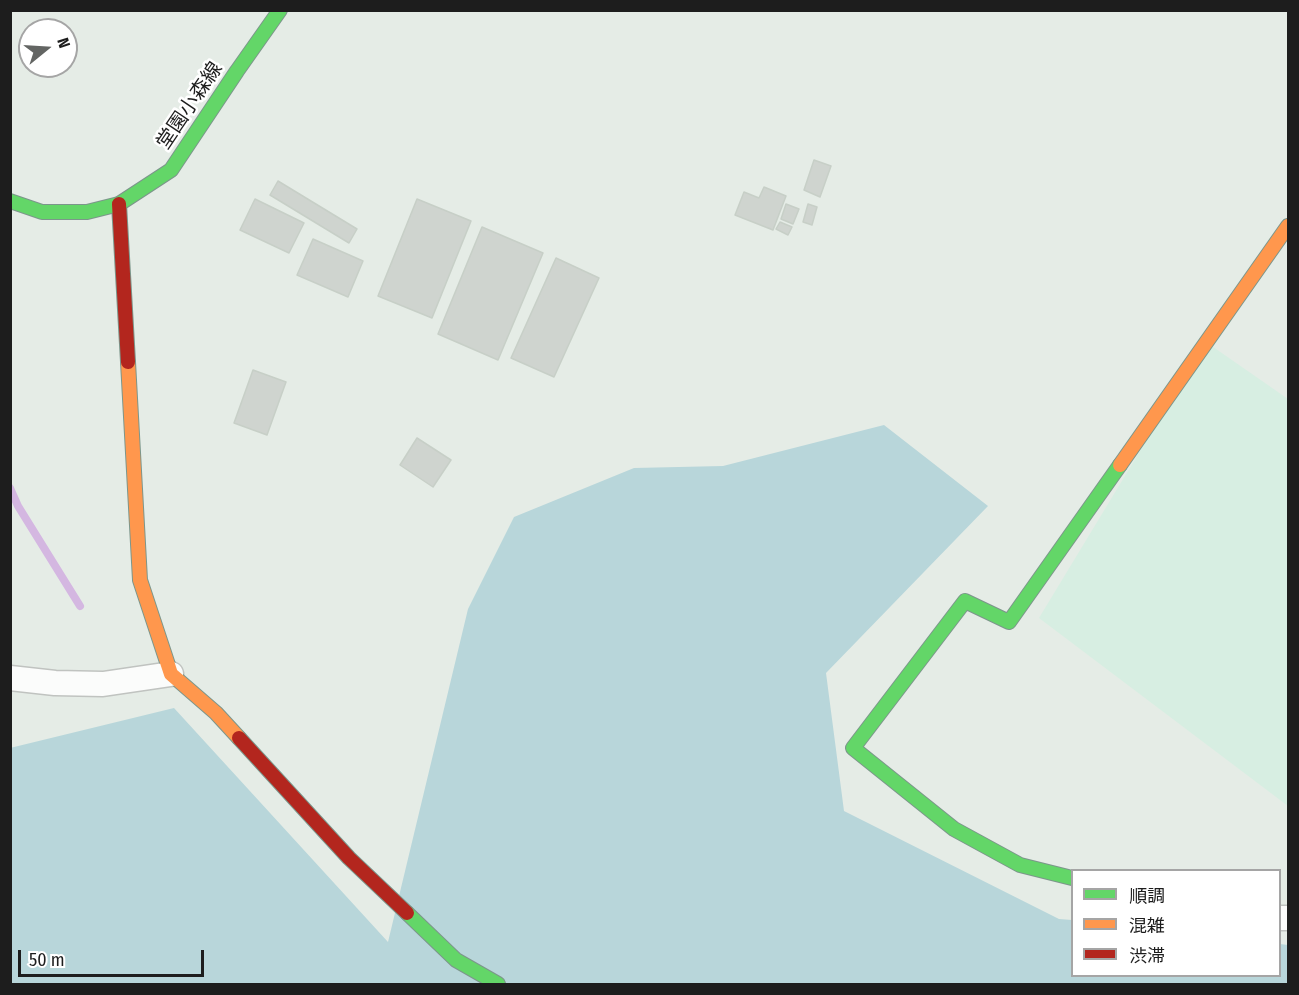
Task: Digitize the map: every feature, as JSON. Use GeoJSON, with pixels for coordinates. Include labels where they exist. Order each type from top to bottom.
{"type":"FeatureCollection","features":[{"type":"Feature","properties":{"kind":"street","name":"堂園小森線"},"geometry":{"type":"LineString","coordinates":[[10,201],[42,212],[87,212],[119,204],[171,170],[280,10]]}},
{"type":"Feature","properties":{"kind":"street"},"geometry":{"type":"LineString","coordinates":[[119,204],[140,580],[171,674],[216,713],[349,858],[456,960],[498,984]]}},
{"type":"Feature","properties":{"kind":"street"},"geometry":{"type":"LineString","coordinates":[[1071,878],[1020,865],[954,828],[853,748],[965,601],[1009,622],[1288,225]]}},
{"type":"Feature","properties":{"kind":"street"},"geometry":{"type":"LineString","coordinates":[[10,678],[55,683],[103,684],[171,674]]}},
{"type":"Feature","properties":{"kind":"green space"},"geometry":{"type":"Polygon","coordinates":[[[1206,342],[1288,399],[1288,806],[1039,618],[1206,342]]]}},
{"type":"Feature","properties":{"kind":"shaded area"},"geometry":{"type":"Polygon","coordinates":[[[884,425],[988,506],[826,673],[844,811],[1059,919],[1071,920],[1071,977],[1281,977],[1281,944],[1288,945],[1288,984],[11,984],[10,748],[174,708],[388,942],[468,609],[514,517],[634,468],[723,466],[884,425]]]}},
{"type":"Feature","properties":{"kind":"building"},"geometry":{"type":"Polygon","coordinates":[[[814,160],[831,166],[820,197],[804,190],[814,160]]]}},
{"type":"Feature","properties":{"kind":"building"},"geometry":{"type":"Polygon","coordinates":[[[278,181],[357,229],[349,243],[270,195],[278,181]]]}},
{"type":"Feature","properties":{"kind":"building"},"geometry":{"type":"Polygon","coordinates":[[[764,187],[786,196],[773,230],[735,215],[744,192],[759,198],[764,187]]]}},
{"type":"Feature","properties":{"kind":"building"},"geometry":{"type":"Polygon","coordinates":[[[255,199],[304,223],[289,253],[240,230],[255,199]]]}},
{"type":"Feature","properties":{"kind":"building"},"geometry":{"type":"Polygon","coordinates":[[[417,199],[471,221],[432,318],[378,296],[417,199]]]}},
{"type":"Feature","properties":{"kind":"building"},"geometry":{"type":"Polygon","coordinates":[[[786,204],[799,209],[793,224],[781,219],[786,204]]]}},
{"type":"Feature","properties":{"kind":"building"},"geometry":{"type":"Polygon","coordinates":[[[808,204],[817,207],[812,225],[803,222],[808,204]]]}},
{"type":"Feature","properties":{"kind":"building"},"geometry":{"type":"Polygon","coordinates":[[[780,222],[792,227],[788,235],[776,229],[780,222]]]}},
{"type":"Feature","properties":{"kind":"building"},"geometry":{"type":"Polygon","coordinates":[[[482,227],[543,253],[498,360],[438,334],[482,227]]]}},
{"type":"Feature","properties":{"kind":"building"},"geometry":{"type":"Polygon","coordinates":[[[313,239],[363,261],[348,297],[297,275],[313,239]]]}},
{"type":"Feature","properties":{"kind":"building"},"geometry":{"type":"Polygon","coordinates":[[[556,258],[599,278],[554,377],[511,358],[556,258]]]}},
{"type":"Feature","properties":{"kind":"building"},"geometry":{"type":"Polygon","coordinates":[[[253,370],[286,382],[267,435],[234,423],[253,370]]]}},
{"type":"Feature","properties":{"kind":"building"},"geometry":{"type":"Polygon","coordinates":[[[417,438],[451,460],[433,487],[400,465],[417,438]]]}},
{"type":"Feature","properties":{"kind":"waterway"},"geometry":{"type":"LineString","coordinates":[[10,488],[18,506],[80,606]]}},
{"type":"Feature","properties":{"kind":"traffic: fast"},"geometry":{"type":"LineString","coordinates":[[10,201],[42,212],[87,212],[119,204],[171,170],[280,10]]}},
{"type":"Feature","properties":{"kind":"traffic: fast"},"geometry":{"type":"LineString","coordinates":[[1071,878],[1020,865],[954,829],[853,748],[965,601],[1009,622],[1120,465]]}},
{"type":"Feature","properties":{"kind":"traffic: fast"},"geometry":{"type":"LineString","coordinates":[[407,913],[456,960],[498,984]]}},
{"type":"Feature","properties":{"kind":"traffic: slow"},"geometry":{"type":"LineString","coordinates":[[1120,465],[1288,226]]}},
{"type":"Feature","properties":{"kind":"traffic: slow"},"geometry":{"type":"LineString","coordinates":[[128,362],[140,580],[171,674],[216,713],[239,738]]}},
{"type":"Feature","properties":{"kind":"traffic: jam"},"geometry":{"type":"LineString","coordinates":[[119,204],[128,362]]}},
{"type":"Feature","properties":{"kind":"traffic: jam"},"geometry":{"type":"LineString","coordinates":[[239,738],[349,858],[407,913]]}}]}
